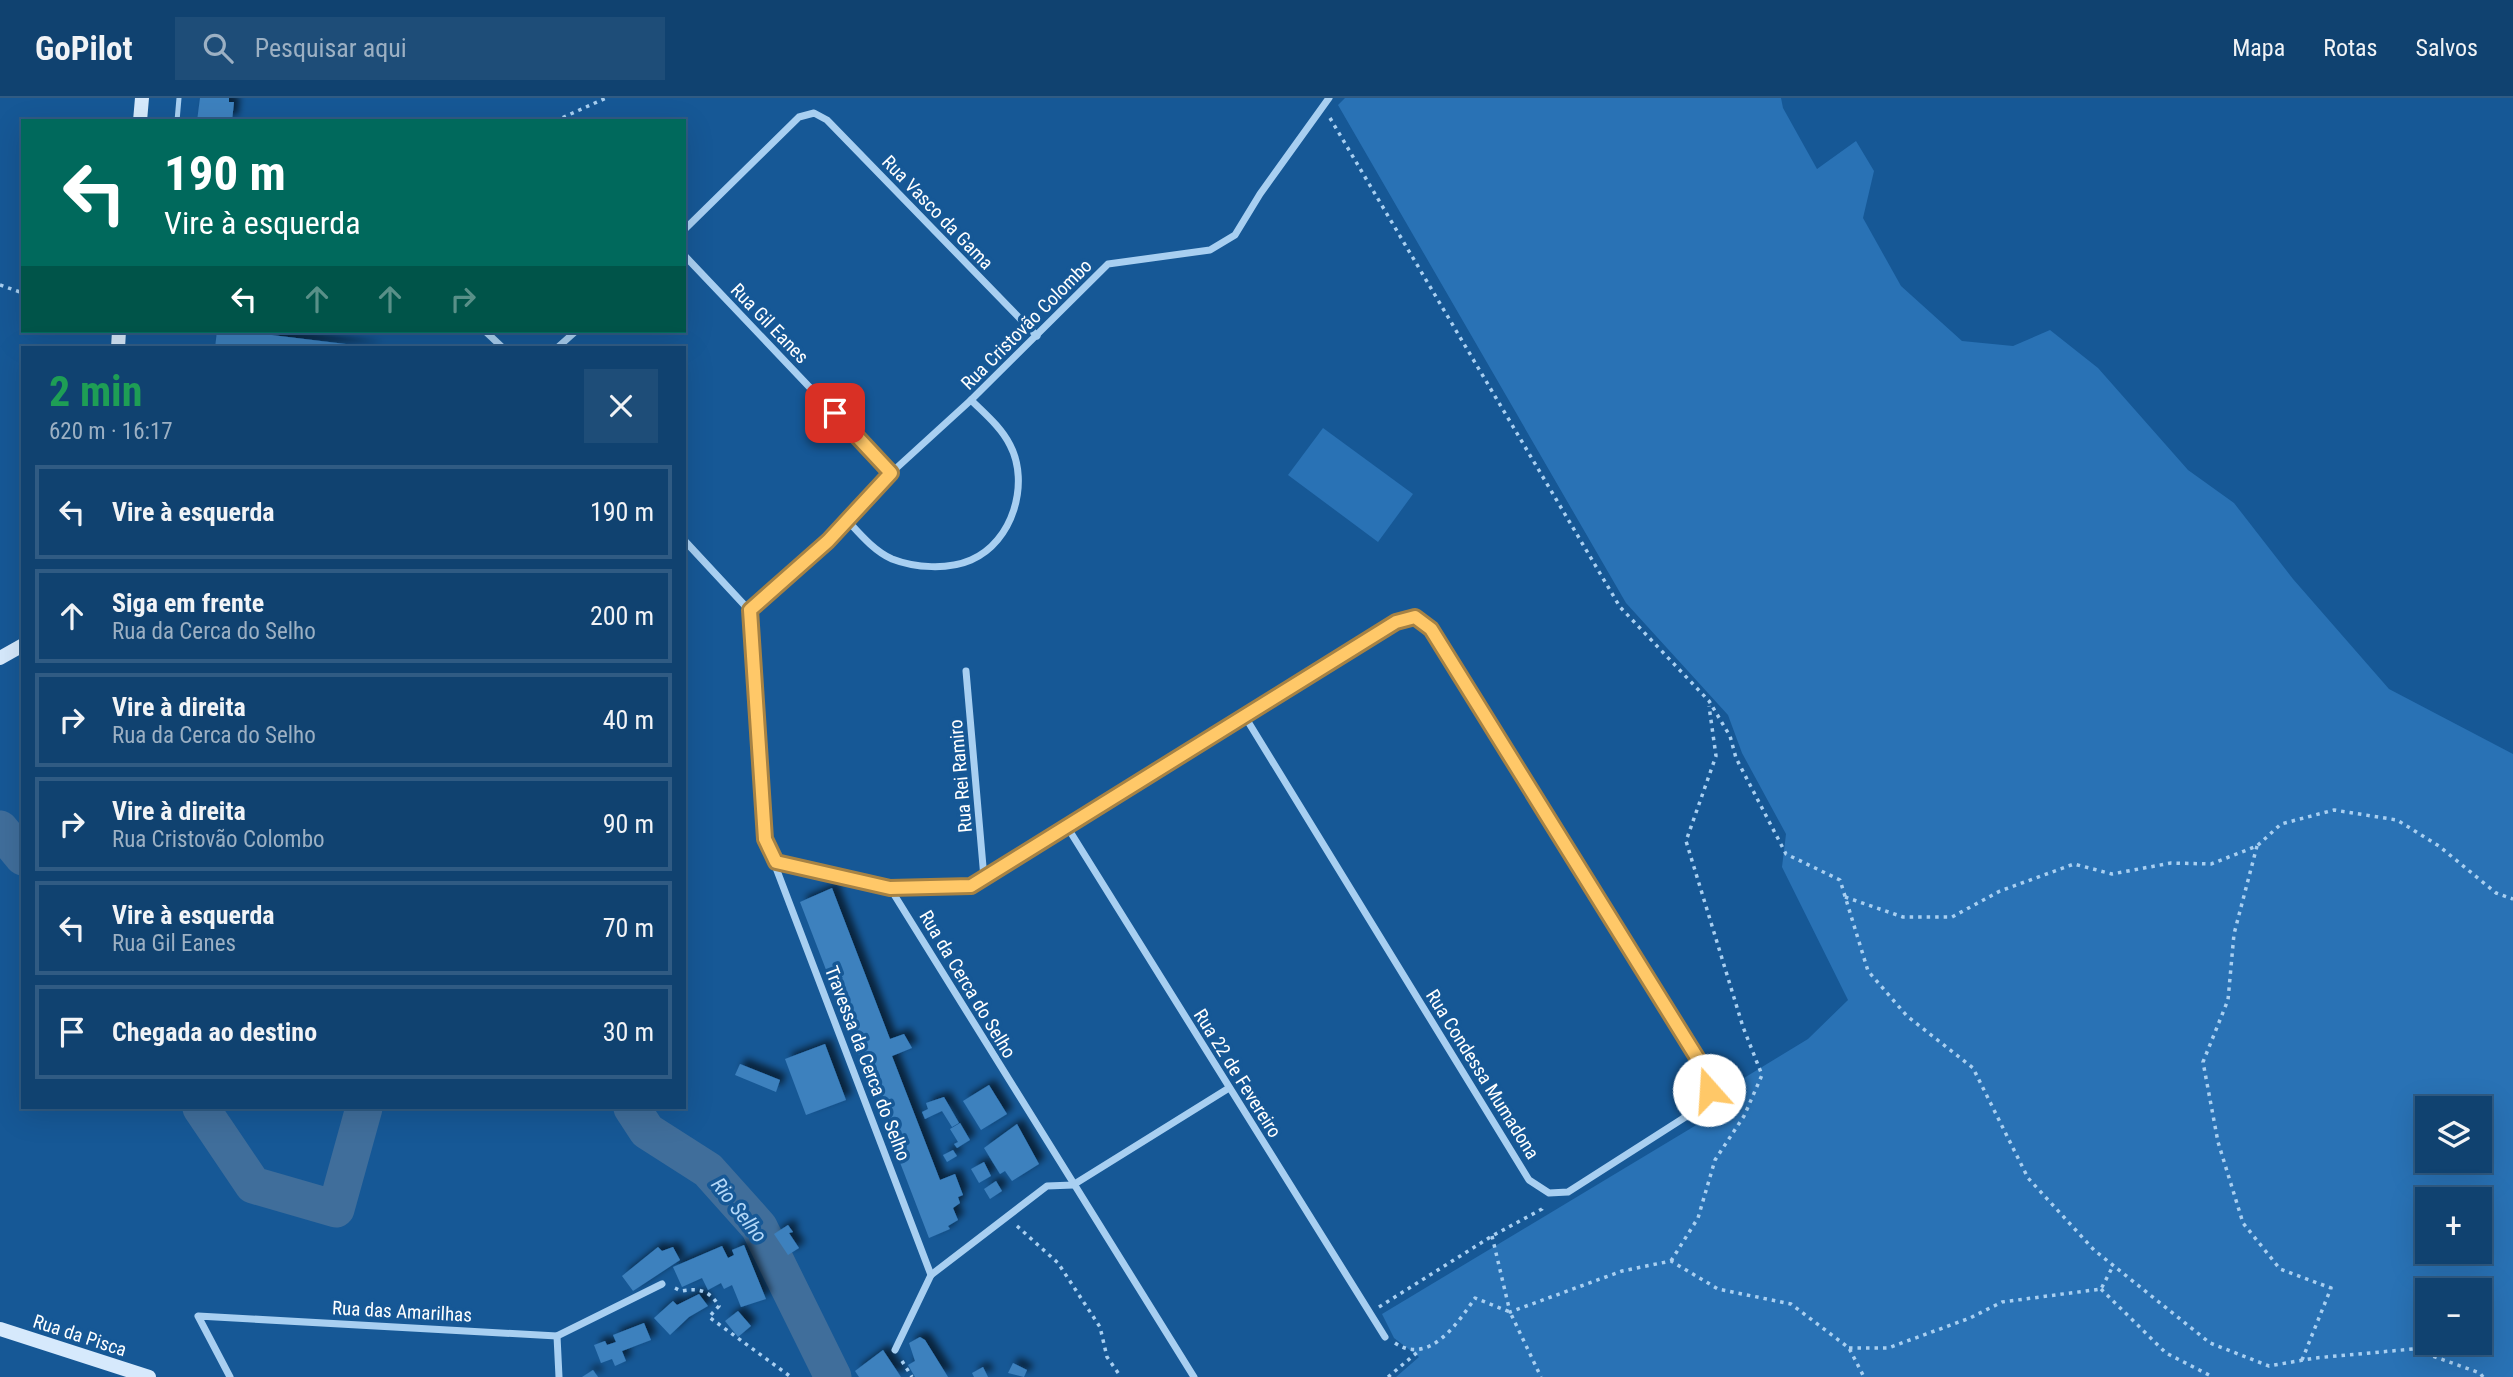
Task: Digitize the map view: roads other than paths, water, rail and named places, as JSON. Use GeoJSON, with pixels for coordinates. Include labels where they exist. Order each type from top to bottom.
{"type":"FeatureCollection","features":[{"type":"Feature","properties":{"kind":"street"},"geometry":{"type":"LineString","coordinates":[[140,119],[142,98]]}},
{"type":"Feature","properties":{"kind":"street","name":"Rua Cristovão Colombo"},"geometry":{"type":"LineString","coordinates":[[750,610],[847,520],[891,473],[971,400],[1108,264],[1210,250],[1235,235],[1260,194],[1329,98]]}},
{"type":"Feature","properties":{"kind":"street","name":"Rua Vasco da Gama"},"geometry":{"type":"LineString","coordinates":[[686,228],[799,117],[814,113],[827,120],[1037,336]]}},
{"type":"Feature","properties":{"kind":"street","name":"Rua Gil Eanes"},"geometry":{"type":"LineString","coordinates":[[686,257],[891,473]]}},
{"type":"Feature","properties":{"kind":"street"},"geometry":{"type":"LineString","coordinates":[[487,333],[501,346]]}},
{"type":"Feature","properties":{"kind":"street"},"geometry":{"type":"LineString","coordinates":[[559,346],[574,333]]}},
{"type":"Feature","properties":{"kind":"street"},"geometry":{"type":"LineString","coordinates":[[847,520],[879,551],[892,559],[923,566],[957,564],[973,559],[990,547],[1010,520],[1017,501],[1017,465],[1001,430],[971,400]]}},
{"type":"Feature","properties":{"kind":"street"},"geometry":{"type":"LineString","coordinates":[[686,542],[750,610],[765,839],[776,862],[890,888],[971,886],[1244,715]]}},
{"type":"Feature","properties":{"kind":"street","name":"Rua Condessa Mumadona"},"geometry":{"type":"LineString","coordinates":[[1415,617],[1431,629],[1706,1072],[1709,1090],[1701,1107],[1568,1192],[1549,1193],[1529,1180],[1244,715],[1396,622],[1415,617]]}},
{"type":"Feature","properties":{"kind":"street"},"geometry":{"type":"LineString","coordinates":[[0,658],[21,646]]}},
{"type":"Feature","properties":{"kind":"street","name":"Rua Rei Ramiro"},"geometry":{"type":"LineString","coordinates":[[967,671],[984,878]]}},
{"type":"Feature","properties":{"kind":"street","name":"Rua 22 de Fevereiro"},"geometry":{"type":"LineString","coordinates":[[1066,825],[1385,1337]]}},
{"type":"Feature","properties":{"kind":"street","name":"Travessa da Cerca do Selho"},"geometry":{"type":"LineString","coordinates":[[776,862],[931,1275]]}},
{"type":"Feature","properties":{"kind":"street","name":"Rua da Cerca do Selho"},"geometry":{"type":"LineString","coordinates":[[890,888],[1195,1377]]}},
{"type":"Feature","properties":{"kind":"street"},"geometry":{"type":"LineString","coordinates":[[895,1349],[931,1275],[1047,1186],[1073,1185],[1229,1088]]}},
{"type":"Feature","properties":{"kind":"street","name":"Rua das Amarilhas"},"geometry":{"type":"LineString","coordinates":[[230,1377],[198,1316],[558,1336],[666,1284]]}},
{"type":"Feature","properties":{"kind":"street","name":"Rua da Pisca"},"geometry":{"type":"LineString","coordinates":[[0,1329],[149,1377]]}},
{"type":"Feature","properties":{"kind":"street"},"geometry":{"type":"LineString","coordinates":[[558,1336],[559,1377]]}},
{"type":"Feature","properties":{"kind":"lane"},"geometry":{"type":"LineString","coordinates":[[177,119],[179,98]]}},
{"type":"Feature","properties":{"kind":"waterway","name":"Rio Selho"},"geometry":{"type":"LineString","coordinates":[[0,829],[21,855]]}},
{"type":"Feature","properties":{"kind":"waterway","name":"Rio Selho"},"geometry":{"type":"LineString","coordinates":[[202,1109],[253,1185],[336,1209],[364,1109]]}},
{"type":"Feature","properties":{"kind":"waterway","name":"Rio Selho"},"geometry":{"type":"LineString","coordinates":[[633,1109],[647,1131],[708,1170],[759,1227],[833,1377]]}}]}
